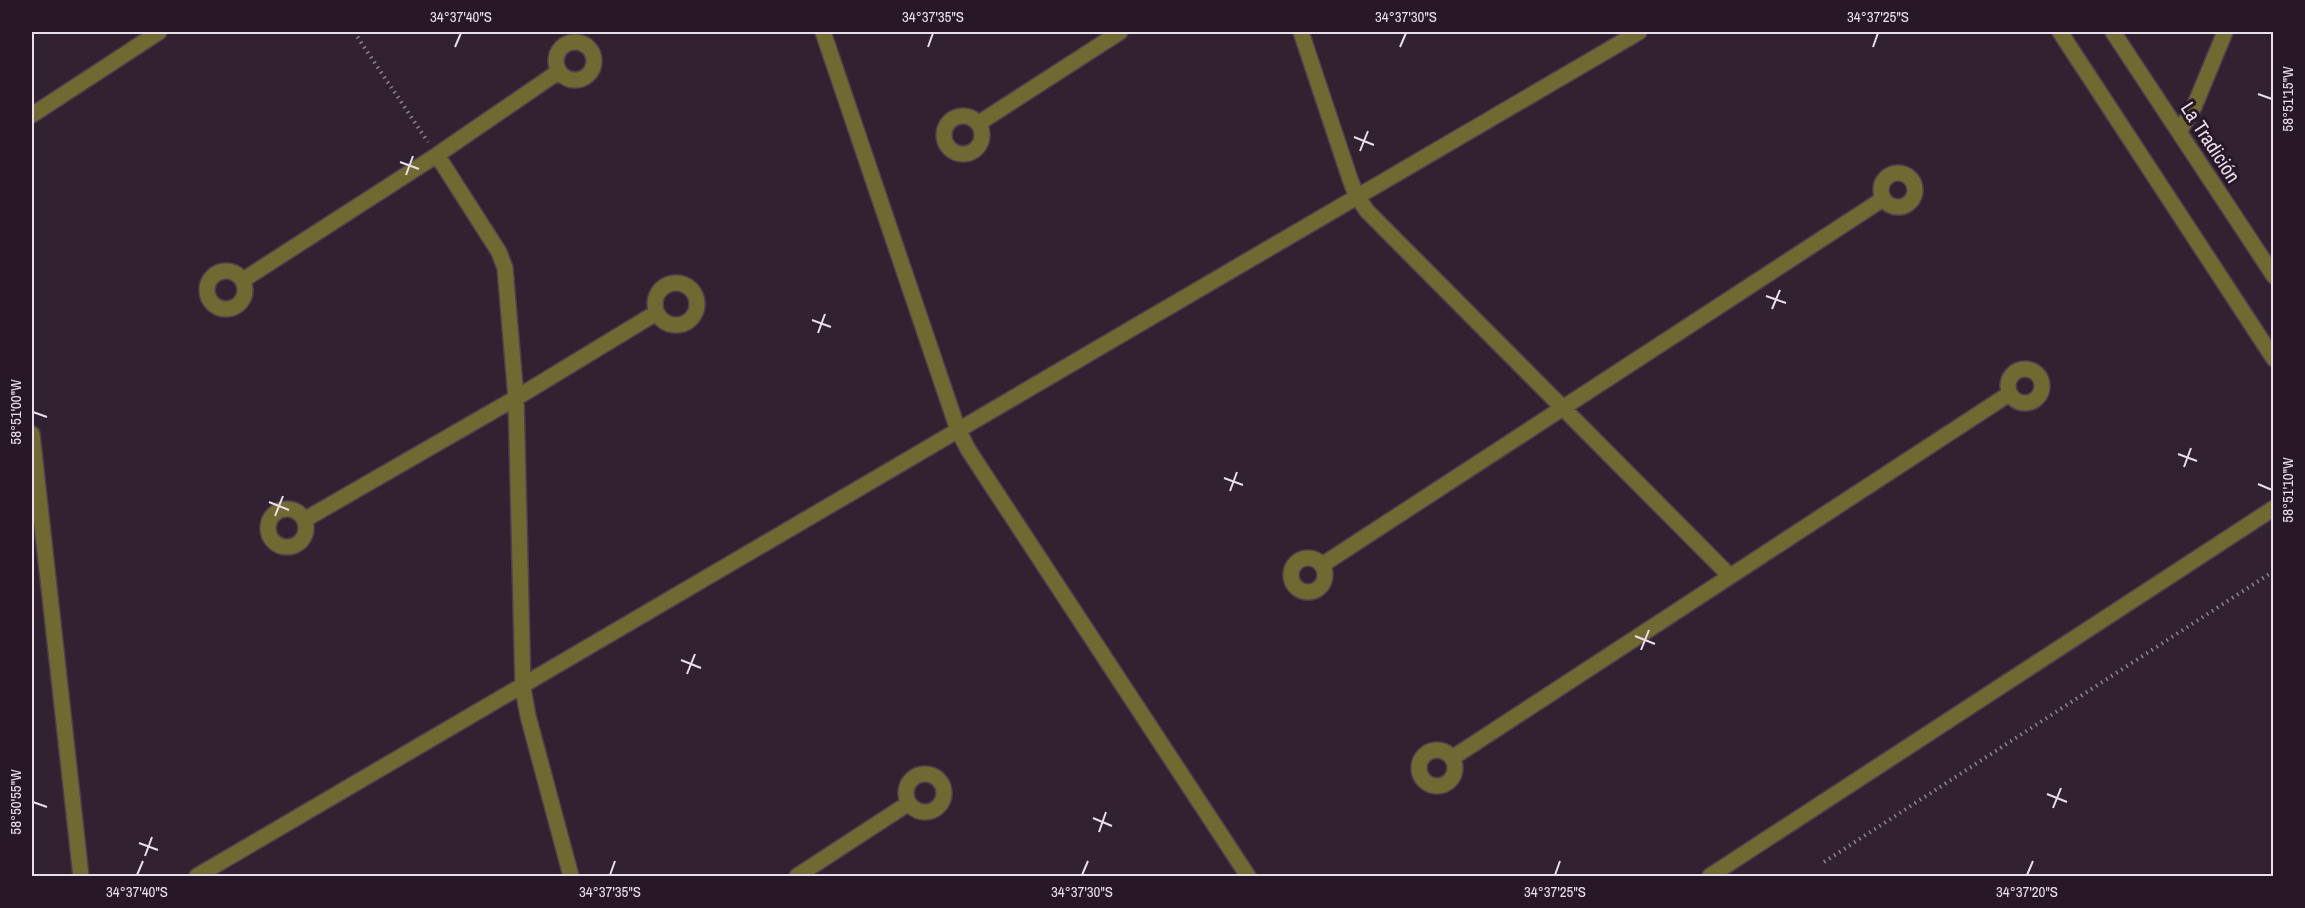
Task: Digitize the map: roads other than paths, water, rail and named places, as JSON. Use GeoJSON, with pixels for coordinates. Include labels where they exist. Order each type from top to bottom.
{"type":"FeatureCollection","features":[{"type":"Feature","properties":{"kind":"street"},"geometry":{"type":"LineString","coordinates":[[32,115],[159,32]]}},
{"type":"Feature","properties":{"kind":"street"},"geometry":{"type":"LineString","coordinates":[[823,32],[958,430],[969,451],[1248,876]]}},
{"type":"Feature","properties":{"kind":"street"},"geometry":{"type":"LineString","coordinates":[[979,123],[1120,32]]}},
{"type":"Feature","properties":{"kind":"street"},"geometry":{"type":"LineString","coordinates":[[1302,32],[1356,195],[1367,211],[1730,576]]}},
{"type":"Feature","properties":{"kind":"street"},"geometry":{"type":"LineString","coordinates":[[197,876],[523,688],[1356,195],[1639,32]]}},
{"type":"Feature","properties":{"kind":"street"},"geometry":{"type":"LineString","coordinates":[[2060,32],[2274,359]]}},
{"type":"Feature","properties":{"kind":"street","name":"La Tradición"},"geometry":{"type":"LineString","coordinates":[[2113,32],[2274,276]]}},
{"type":"Feature","properties":{"kind":"street"},"geometry":{"type":"LineString","coordinates":[[2179,132],[2194,106],[2225,32]]}},
{"type":"Feature","properties":{"kind":"street"},"geometry":{"type":"LineString","coordinates":[[243,280],[437,155],[558,72]]}},
{"type":"Feature","properties":{"kind":"street"},"geometry":{"type":"LineString","coordinates":[[437,155],[499,252],[505,268],[516,398],[523,688],[528,716],[571,876]]}},
{"type":"Feature","properties":{"kind":"street"},"geometry":{"type":"LineString","coordinates":[[1322,566],[1561,407],[1882,199]]}},
{"type":"Feature","properties":{"kind":"street"},"geometry":{"type":"LineString","coordinates":[[304,520],[516,398],[656,313]]}},
{"type":"Feature","properties":{"kind":"street"},"geometry":{"type":"LineString","coordinates":[[1452,758],[2009,394]]}},
{"type":"Feature","properties":{"kind":"street"},"geometry":{"type":"LineString","coordinates":[[32,434],[81,876]]}},
{"type":"Feature","properties":{"kind":"street"},"geometry":{"type":"LineString","coordinates":[[1710,876],[2274,508]]}},
{"type":"Feature","properties":{"kind":"street"},"geometry":{"type":"LineString","coordinates":[[797,876],[909,802]]}}]}
